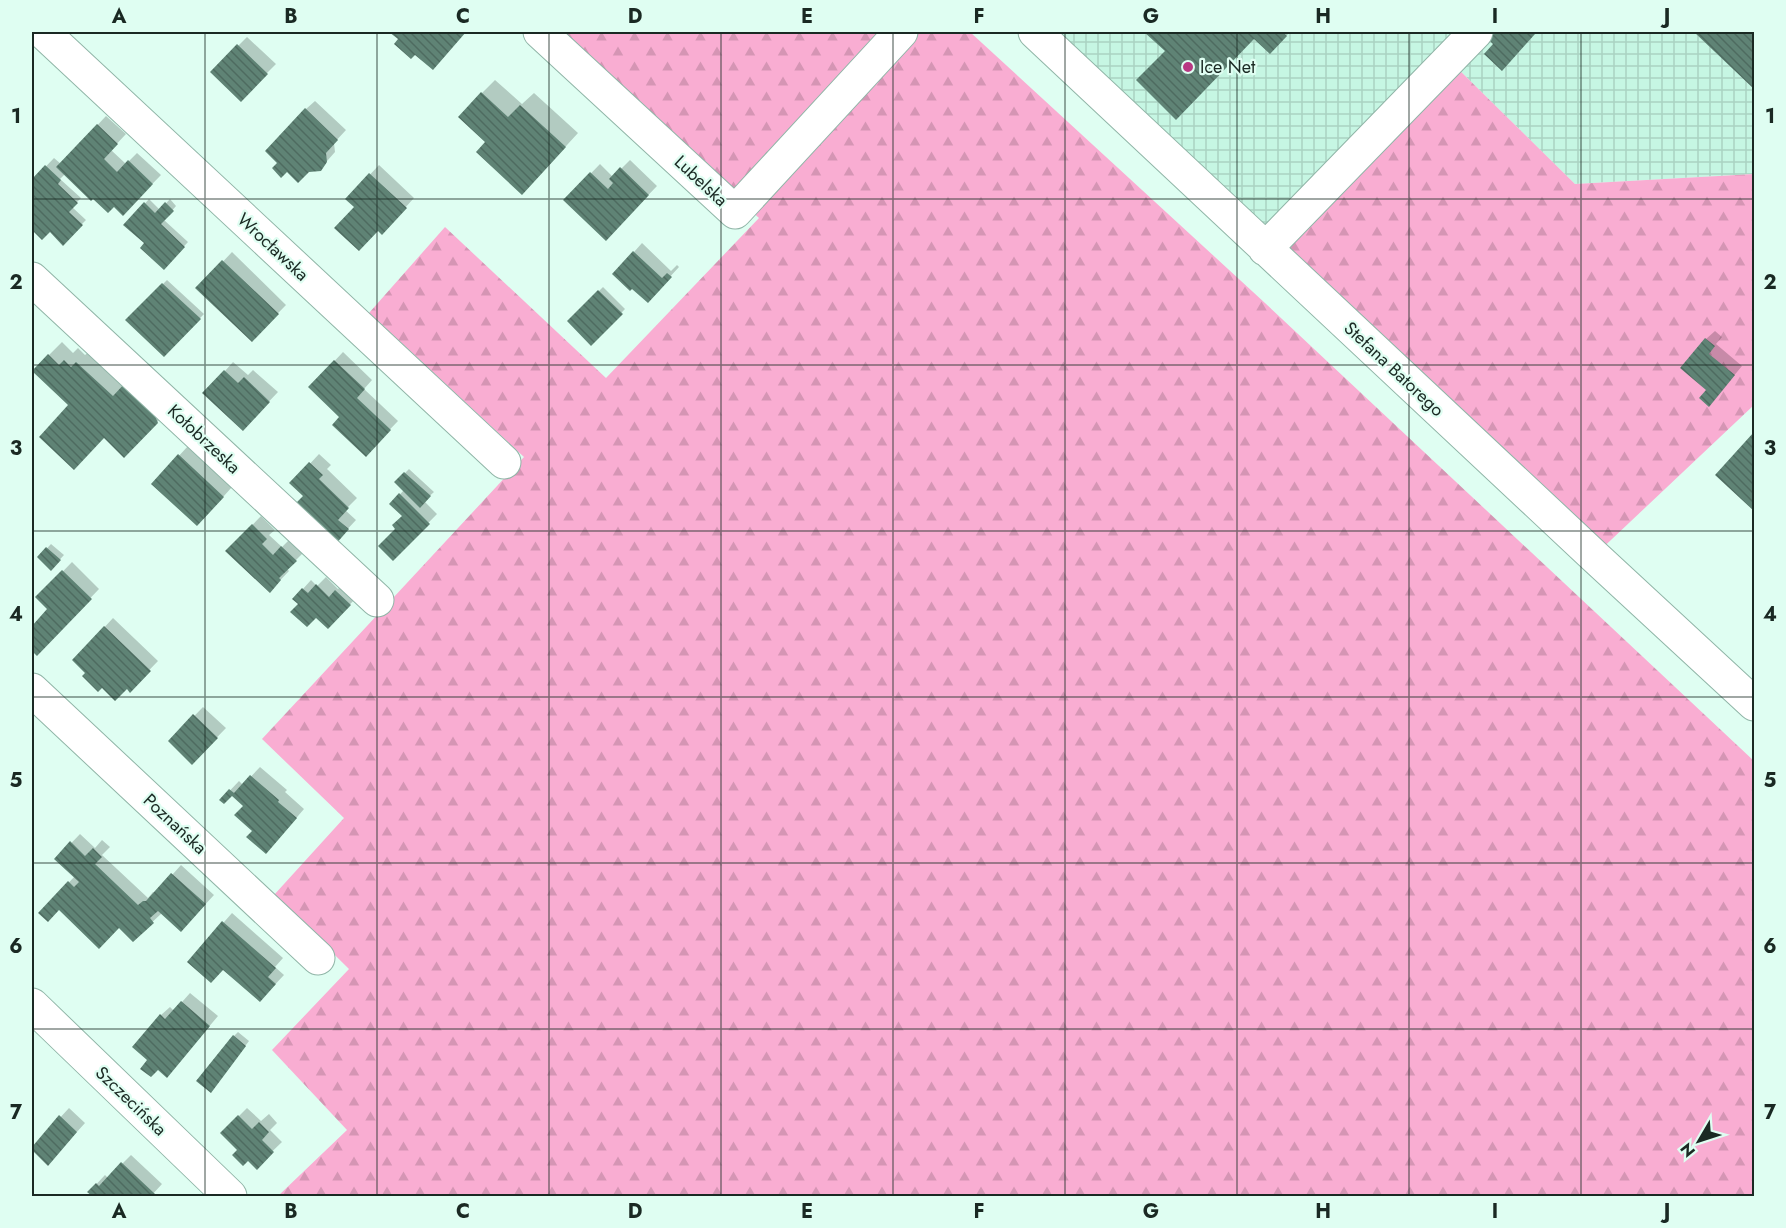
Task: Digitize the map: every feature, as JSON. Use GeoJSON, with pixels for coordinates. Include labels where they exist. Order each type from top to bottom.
{"type":"FeatureCollection","features":[{"type":"Feature","properties":{"kind":"street","name":"Wrocławska"},"geometry":{"type":"LineString","coordinates":[[43,32],[504,462]]}},
{"type":"Feature","properties":{"kind":"street","name":"Lubelska"},"geometry":{"type":"LineString","coordinates":[[540,32],[735,212],[901,32]]}},
{"type":"Feature","properties":{"kind":"street","name":"Stefana Batorego"},"geometry":{"type":"LineString","coordinates":[[1035,32],[1755,704]]}},
{"type":"Feature","properties":{"kind":"street"},"geometry":{"type":"LineString","coordinates":[[1265,249],[1476,32]]}},
{"type":"Feature","properties":{"kind":"street","name":"Kołobrzeska"},"geometry":{"type":"LineString","coordinates":[[32,279],[377,600]]}},
{"type":"Feature","properties":{"kind":"street","name":"Poznańska"},"geometry":{"type":"LineString","coordinates":[[32,690],[318,958]]}},
{"type":"Feature","properties":{"kind":"street","name":"Szczecińska"},"geometry":{"type":"LineString","coordinates":[[32,1005],[230,1197]]}},
{"type":"Feature","properties":{"kind":"shaded area"},"geometry":{"type":"Polygon","coordinates":[[[1035,32],[1754,32],[1754,174],[1575,184],[1449,60],[1265,249],[1035,32]]]}},
{"type":"Feature","properties":{"kind":"green space"},"geometry":{"type":"Polygon","coordinates":[[[555,32],[970,32],[1265,303],[1754,761],[1754,1196],[278,1196],[347,1130],[272,1050],[349,969],[274,895],[344,818],[262,739],[524,457],[369,313],[445,227],[606,378],[759,218],[555,32]]]}},
{"type":"Feature","properties":{"kind":"green space"},"geometry":{"type":"Polygon","coordinates":[[[1449,60],[1575,184],[1754,174],[1754,405],[1594,556],[1265,249],[1449,60]]]}},
{"type":"Feature","properties":{"kind":"building"},"geometry":{"type":"Polygon","coordinates":[[[389,32],[466,32],[433,70],[415,55],[411,59],[394,44],[398,39],[389,32]]]}},
{"type":"Feature","properties":{"kind":"building","name":"Ice Net"},"geometry":{"type":"Polygon","coordinates":[[[1144,32],[1282,32],[1287,36],[1270,54],[1254,39],[1176,120],[1136,80],[1165,51],[1144,32]]]}},
{"type":"Feature","properties":{"kind":"building"},"geometry":{"type":"Polygon","coordinates":[[[1495,32],[1533,32],[1535,34],[1502,71],[1484,54],[1493,44],[1488,39],[1495,32]]]}},
{"type":"Feature","properties":{"kind":"building"},"geometry":{"type":"Polygon","coordinates":[[[1694,32],[1754,32],[1754,89],[1694,32]]]}},
{"type":"Feature","properties":{"kind":"building"},"geometry":{"type":"Polygon","coordinates":[[[237,44],[268,74],[241,102],[210,72],[237,44]]]}},
{"type":"Feature","properties":{"kind":"building"},"geometry":{"type":"Polygon","coordinates":[[[481,92],[508,117],[520,105],[566,147],[522,195],[476,152],[485,142],[458,117],[481,92]]]}},
{"type":"Feature","properties":{"kind":"building"},"geometry":{"type":"Polygon","coordinates":[[[305,108],[338,140],[326,153],[327,162],[321,171],[309,172],[298,183],[287,172],[281,178],[272,168],[277,163],[265,151],[305,108]]]}},
{"type":"Feature","properties":{"kind":"building"},"geometry":{"type":"Polygon","coordinates":[[[97,124],[118,144],[104,159],[117,172],[128,160],[153,184],[123,216],[114,207],[108,213],[93,199],[91,201],[56,167],[97,124]]]}},
{"type":"Feature","properties":{"kind":"building"},"geometry":{"type":"Polygon","coordinates":[[[45,165],[61,180],[58,184],[78,203],[69,212],[83,225],[63,246],[50,232],[42,240],[32,230],[32,179],[45,165]]]}},
{"type":"Feature","properties":{"kind":"building"},"geometry":{"type":"Polygon","coordinates":[[[620,167],[649,195],[606,241],[563,200],[590,172],[608,189],[613,183],[609,179],[620,167]]]}},
{"type":"Feature","properties":{"kind":"building"},"geometry":{"type":"Polygon","coordinates":[[[369,173],[407,208],[382,235],[378,231],[359,251],[334,228],[354,207],[345,199],[369,173]]]}},
{"type":"Feature","properties":{"kind":"building"},"geometry":{"type":"Polygon","coordinates":[[[144,202],[155,213],[165,202],[174,211],[161,224],[185,247],[164,270],[140,248],[144,243],[123,225],[144,202]]]}},
{"type":"Feature","properties":{"kind":"building"},"geometry":{"type":"Polygon","coordinates":[[[633,251],[662,278],[667,273],[672,277],[648,303],[632,289],[630,291],[612,274],[633,251]]]}},
{"type":"Feature","properties":{"kind":"building"},"geometry":{"type":"Polygon","coordinates":[[[222,260],[279,314],[252,342],[195,288],[222,260]]]}},
{"type":"Feature","properties":{"kind":"building"},"geometry":{"type":"Polygon","coordinates":[[[162,283],[201,319],[164,357],[125,320],[162,283]]]}},
{"type":"Feature","properties":{"kind":"building"},"geometry":{"type":"Polygon","coordinates":[[[598,290],[623,314],[591,346],[567,321],[598,290]]]}},
{"type":"Feature","properties":{"kind":"building"},"geometry":{"type":"Polygon","coordinates":[[[1705,338],[1715,346],[1709,354],[1735,375],[1709,407],[1699,398],[1706,390],[1680,368],[1705,338]]]}},
{"type":"Feature","properties":{"kind":"building"},"geometry":{"type":"Polygon","coordinates":[[[48,354],[59,365],[64,360],[71,367],[76,362],[113,396],[126,382],[155,416],[158,423],[124,458],[104,438],[74,470],[39,437],[68,405],[32,371],[48,354]]]}},
{"type":"Feature","properties":{"kind":"building"},"geometry":{"type":"Polygon","coordinates":[[[334,360],[365,389],[357,398],[391,430],[366,457],[332,425],[339,417],[308,387],[334,360]]]}},
{"type":"Feature","properties":{"kind":"building"},"geometry":{"type":"Polygon","coordinates":[[[224,370],[238,383],[244,377],[270,402],[243,431],[202,393],[224,370]]]}},
{"type":"Feature","properties":{"kind":"building"},"geometry":{"type":"Polygon","coordinates":[[[1754,432],[1754,511],[1715,475],[1754,432]]]}},
{"type":"Feature","properties":{"kind":"building"},"geometry":{"type":"Polygon","coordinates":[[[178,454],[224,497],[197,526],[151,484],[178,454]]]}},
{"type":"Feature","properties":{"kind":"building"},"geometry":{"type":"Polygon","coordinates":[[[309,462],[323,475],[319,479],[349,508],[338,520],[349,529],[335,545],[293,506],[303,496],[289,483],[309,462]]]}},
{"type":"Feature","properties":{"kind":"building"},"geometry":{"type":"Polygon","coordinates":[[[404,472],[431,496],[420,508],[394,482],[404,472]]]}},
{"type":"Feature","properties":{"kind":"building"},"geometry":{"type":"Polygon","coordinates":[[[399,493],[430,524],[393,561],[378,546],[395,529],[392,525],[402,516],[389,504],[399,493]]]}},
{"type":"Feature","properties":{"kind":"building"},"geometry":{"type":"Polygon","coordinates":[[[252,524],[267,539],[262,544],[273,555],[281,546],[297,561],[279,578],[281,580],[270,593],[225,551],[252,524]]]}},
{"type":"Feature","properties":{"kind":"building"},"geometry":{"type":"Polygon","coordinates":[[[46,547],[61,560],[51,571],[37,557],[46,547]]]}},
{"type":"Feature","properties":{"kind":"building"},"geometry":{"type":"Polygon","coordinates":[[[62,570],[92,599],[37,656],[32,651],[32,626],[47,609],[35,597],[62,570]]]}},
{"type":"Feature","properties":{"kind":"building"},"geometry":{"type":"Polygon","coordinates":[[[316,584],[329,597],[335,590],[351,605],[328,629],[316,618],[307,627],[290,612],[298,604],[292,599],[302,588],[308,593],[316,584]]]}},
{"type":"Feature","properties":{"kind":"building"},"geometry":{"type":"Polygon","coordinates":[[[104,626],[151,671],[130,693],[127,689],[115,701],[102,688],[98,692],[82,676],[85,673],[72,660],[104,626]]]}},
{"type":"Feature","properties":{"kind":"building"},"geometry":{"type":"Polygon","coordinates":[[[193,714],[218,738],[192,765],[168,741],[193,714]]]}},
{"type":"Feature","properties":{"kind":"building"},"geometry":{"type":"Polygon","coordinates":[[[250,775],[297,818],[266,854],[246,837],[252,831],[234,815],[243,806],[232,796],[224,804],[219,800],[229,789],[234,793],[250,775]]]}},
{"type":"Feature","properties":{"kind":"building"},"geometry":{"type":"Polygon","coordinates":[[[70,841],[85,856],[93,848],[102,857],[95,864],[138,905],[146,901],[171,873],[206,904],[181,932],[158,911],[150,918],[154,923],[133,942],[119,928],[99,949],[59,910],[48,922],[38,913],[68,881],[74,887],[79,882],[54,859],[70,841]]]}},
{"type":"Feature","properties":{"kind":"building"},"geometry":{"type":"Polygon","coordinates":[[[222,921],[276,968],[268,977],[276,984],[260,1002],[223,970],[211,983],[187,962],[222,921]]]}},
{"type":"Feature","properties":{"kind":"building"},"geometry":{"type":"Polygon","coordinates":[[[181,1001],[210,1026],[167,1078],[158,1070],[151,1077],[140,1069],[147,1060],[132,1047],[160,1014],[165,1019],[181,1001]]]}},
{"type":"Feature","properties":{"kind":"building"},"geometry":{"type":"Polygon","coordinates":[[[233,1035],[246,1046],[211,1093],[196,1081],[233,1035]]]}},
{"type":"Feature","properties":{"kind":"building"},"geometry":{"type":"Polygon","coordinates":[[[59,1115],[77,1132],[48,1166],[32,1150],[32,1147],[59,1115]]]}},
{"type":"Feature","properties":{"kind":"building"},"geometry":{"type":"Polygon","coordinates":[[[238,1115],[252,1129],[259,1122],[269,1132],[262,1140],[274,1152],[257,1170],[248,1161],[243,1166],[232,1155],[237,1150],[220,1133],[238,1115]]]}},
{"type":"Feature","properties":{"kind":"building"},"geometry":{"type":"Polygon","coordinates":[[[121,1162],[155,1194],[152,1196],[92,1196],[87,1192],[96,1183],[99,1186],[121,1162]]]}},
{"type":"Feature","properties":{"kind":"place","name":"Ice Net"},"geometry":{"type":"Point","coordinates":[1188,67]}}]}
